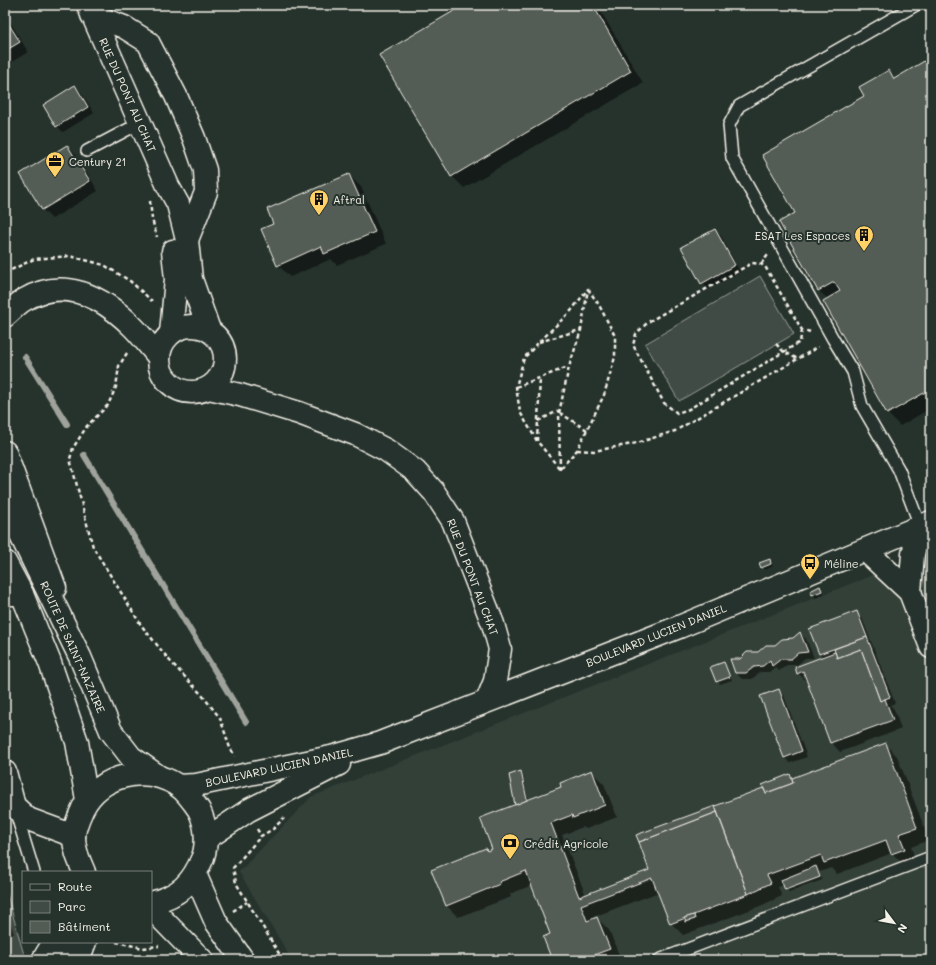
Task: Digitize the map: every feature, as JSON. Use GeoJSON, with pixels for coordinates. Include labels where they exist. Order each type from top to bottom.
{"type":"FeatureCollection","features":[{"type":"Feature","properties":{"kind":"street","name":"RUE DU PONT AU CHAT"},"geometry":{"type":"LineString","coordinates":[[90,10],[168,186]]}},
{"type":"Feature","properties":{"kind":"street"},"geometry":{"type":"LineString","coordinates":[[90,10],[124,27],[148,42],[169,82],[194,138],[205,170],[206,192],[187,240]]}},
{"type":"Feature","properties":{"kind":"street"},"geometry":{"type":"LineString","coordinates":[[168,186],[178,204],[187,240],[191,279],[209,330]]}},
{"type":"Feature","properties":{"kind":"street"},"geometry":{"type":"LineString","coordinates":[[168,186],[176,280],[171,333]]}},
{"type":"Feature","properties":{"kind":"street"},"geometry":{"type":"LineString","coordinates":[[5,316],[23,300],[45,290],[68,290],[92,296],[133,327],[159,357]]}},
{"type":"Feature","properties":{"kind":"street"},"geometry":{"type":"LineString","coordinates":[[198,326],[209,330],[220,340],[224,351],[225,366],[222,374],[209,388],[198,392],[184,391],[170,384],[163,376],[160,369],[159,357],[162,344],[171,333],[181,327],[198,326]]}},
{"type":"Feature","properties":{"kind":"street","name":"RUE DU PONT AU CHAT"},"geometry":{"type":"LineString","coordinates":[[209,388],[240,395],[299,413],[355,434],[386,450],[416,471],[434,492],[453,521],[493,624],[500,649],[495,681],[487,701]]}},
{"type":"Feature","properties":{"kind":"street"},"geometry":{"type":"LineString","coordinates":[[5,452],[80,657]]}},
{"type":"Feature","properties":{"kind":"street","name":"ROUTE DE SAINT-NAZAIRE"},"geometry":{"type":"LineString","coordinates":[[5,503],[80,657],[111,731],[131,757],[169,781],[193,800],[202,817],[206,839]]}},
{"type":"Feature","properties":{"kind":"street"},"geometry":{"type":"LineString","coordinates":[[926,524],[913,554],[910,592],[931,647]]}},
{"type":"Feature","properties":{"kind":"street","name":"BOULEVARD LUCIEN DANIEL"},"geometry":{"type":"LineString","coordinates":[[74,836],[78,817],[87,800],[102,786],[120,777],[139,774],[196,785],[331,757],[380,743],[679,627],[926,524]]}},
{"type":"Feature","properties":{"kind":"street"},"geometry":{"type":"LineString","coordinates":[[865,550],[910,592]]}},
{"type":"Feature","properties":{"kind":"street"},"geometry":{"type":"LineString","coordinates":[[5,562],[14,594],[50,662],[77,742],[87,800]]}},
{"type":"Feature","properties":{"kind":"street","name":"BOULEVARD LUCIEN DANIEL"},"geometry":{"type":"LineString","coordinates":[[206,839],[249,810],[380,743]]}},
{"type":"Feature","properties":{"kind":"street"},"geometry":{"type":"LineString","coordinates":[[5,772],[14,806],[28,819],[74,836],[80,868]]}},
{"type":"Feature","properties":{"kind":"street"},"geometry":{"type":"LineString","coordinates":[[152,903],[166,899],[183,888],[195,874],[205,851],[206,839]]}},
{"type":"Feature","properties":{"kind":"street"},"geometry":{"type":"LineString","coordinates":[[195,874],[216,922],[243,960]]}},
{"type":"Feature","properties":{"kind":"street"},"geometry":{"type":"LineString","coordinates":[[152,909],[202,960]]}},
{"type":"Feature","properties":{"kind":"street"},"geometry":{"type":"LineString","coordinates":[[43,960],[53,943]]}},
{"type":"Feature","properties":{"kind":"street"},"geometry":{"type":"LineString","coordinates":[[62,960],[66,943]]}},
{"type":"Feature","properties":{"kind":"street"},"geometry":{"type":"LineString","coordinates":[[78,960],[85,943]]}},
{"type":"Feature","properties":{"kind":"lane"},"geometry":{"type":"LineString","coordinates":[[916,5],[739,106],[729,125],[732,158],[853,372],[862,406],[926,524]]}},
{"type":"Feature","properties":{"kind":"lane"},"geometry":{"type":"LineString","coordinates":[[86,151],[140,123]]}},
{"type":"Feature","properties":{"kind":"lane"},"geometry":{"type":"LineString","coordinates":[[14,806],[34,871]]}},
{"type":"Feature","properties":{"kind":"lane"},"geometry":{"type":"LineString","coordinates":[[659,960],[931,857]]}},
{"type":"Feature","properties":{"kind":"path"},"geometry":{"type":"LineString","coordinates":[[150,199],[152,219],[158,242]]}},
{"type":"Feature","properties":{"kind":"path"},"geometry":{"type":"LineString","coordinates":[[752,263],[761,264],[766,268],[802,330],[800,342],[784,352],[689,409],[677,413],[664,403],[633,345],[636,334],[648,322],[752,263]]}},
{"type":"Feature","properties":{"kind":"path"},"geometry":{"type":"LineString","coordinates":[[560,469],[560,409],[569,367],[581,330],[588,289]]}},
{"type":"Feature","properties":{"kind":"path"},"geometry":{"type":"LineString","coordinates":[[560,469],[537,441],[520,412],[516,387],[524,358],[538,342],[571,311],[588,289]]}},
{"type":"Feature","properties":{"kind":"path"},"geometry":{"type":"LineString","coordinates":[[560,469],[577,450],[587,430],[604,395],[615,357],[615,336],[588,289]]}},
{"type":"Feature","properties":{"kind":"path"},"geometry":{"type":"LineString","coordinates":[[538,342],[581,330]]}},
{"type":"Feature","properties":{"kind":"path"},"geometry":{"type":"LineString","coordinates":[[577,450],[594,451],[637,443],[675,430],[833,338]]}},
{"type":"Feature","properties":{"kind":"path"},"geometry":{"type":"LineString","coordinates":[[776,344],[784,352],[798,359]]}},
{"type":"Feature","properties":{"kind":"path"},"geometry":{"type":"LineString","coordinates":[[127,352],[119,366],[116,387],[108,405],[87,426],[73,448],[70,459],[93,547],[141,625],[170,661],[202,695],[220,718],[230,748],[236,759],[240,776]]}},
{"type":"Feature","properties":{"kind":"path"},"geometry":{"type":"LineString","coordinates":[[516,387],[569,367]]}},
{"type":"Feature","properties":{"kind":"path"},"geometry":{"type":"LineString","coordinates":[[537,441],[540,378]]}},
{"type":"Feature","properties":{"kind":"path"},"geometry":{"type":"LineString","coordinates":[[538,421],[560,409]]}},
{"type":"Feature","properties":{"kind":"path"},"geometry":{"type":"LineString","coordinates":[[560,413],[587,430]]}},
{"type":"Feature","properties":{"kind":"path"},"geometry":{"type":"LineString","coordinates":[[249,810],[260,836]]}},
{"type":"Feature","properties":{"kind":"path"},"geometry":{"type":"LineString","coordinates":[[283,960],[236,882],[233,868],[260,836],[273,829],[289,812]]}},
{"type":"Feature","properties":{"kind":"shaded area"},"geometry":{"type":"Polygon","coordinates":[[[931,552],[931,960],[292,960],[239,872],[311,797],[931,552]]]}},
{"type":"Feature","properties":{"kind":"green space"},"geometry":{"type":"Polygon","coordinates":[[[760,276],[794,334],[679,401],[645,344],[760,276]]]}},
{"type":"Feature","properties":{"kind":"green space"},"geometry":{"type":"Polygon","coordinates":[[[5,887],[24,955],[19,960],[5,960],[5,887]]]}},
{"type":"Feature","properties":{"kind":"building"},"geometry":{"type":"Polygon","coordinates":[[[464,5],[593,5],[631,71],[451,177],[379,55],[464,5]]]}},
{"type":"Feature","properties":{"kind":"building"},"geometry":{"type":"Polygon","coordinates":[[[5,18],[20,42],[5,51],[5,18]]]}},
{"type":"Feature","properties":{"kind":"building","name":"ESAT Les Espaces"},"geometry":{"type":"Polygon","coordinates":[[[926,60],[931,70],[931,389],[887,414],[823,301],[840,291],[834,282],[818,291],[779,222],[795,213],[762,155],[864,96],[859,87],[889,70],[894,79],[926,60]]]}},
{"type":"Feature","properties":{"kind":"building"},"geometry":{"type":"Polygon","coordinates":[[[75,85],[88,107],[56,127],[43,105],[75,85]]]}},
{"type":"Feature","properties":{"kind":"building","name":"Century 21"},"geometry":{"type":"Polygon","coordinates":[[[67,145],[90,181],[42,210],[20,174],[67,145]]]}},
{"type":"Feature","properties":{"kind":"building","name":"Aftral"},"geometry":{"type":"Polygon","coordinates":[[[349,174],[375,232],[324,254],[321,246],[277,266],[261,229],[273,224],[267,209],[349,174]]]}},
{"type":"Feature","properties":{"kind":"building"},"geometry":{"type":"Polygon","coordinates":[[[715,229],[735,265],[701,284],[681,247],[715,229]]]}},
{"type":"Feature","properties":{"kind":"building"},"geometry":{"type":"Polygon","coordinates":[[[770,559],[771,564],[761,568],[759,563],[770,559]]]}},
{"type":"Feature","properties":{"kind":"building"},"geometry":{"type":"Polygon","coordinates":[[[820,586],[822,591],[812,595],[810,591],[820,586]]]}},
{"type":"Feature","properties":{"kind":"building"},"geometry":{"type":"Polygon","coordinates":[[[857,611],[867,637],[819,654],[809,629],[857,611]]]}},
{"type":"Feature","properties":{"kind":"building"},"geometry":{"type":"Polygon","coordinates":[[[800,632],[808,652],[798,653],[791,659],[781,659],[772,666],[770,660],[763,666],[754,667],[746,673],[735,673],[730,659],[740,659],[747,652],[758,652],[766,645],[775,645],[782,639],[793,638],[800,632]]]}},
{"type":"Feature","properties":{"kind":"building"},"geometry":{"type":"Polygon","coordinates":[[[867,637],[890,697],[880,701],[861,649],[837,658],[834,649],[867,637]]]}},
{"type":"Feature","properties":{"kind":"building"},"geometry":{"type":"Polygon","coordinates":[[[861,649],[880,701],[885,699],[893,720],[830,743],[803,671],[797,674],[795,667],[835,652],[837,658],[861,649]]]}},
{"type":"Feature","properties":{"kind":"building"},"geometry":{"type":"Polygon","coordinates":[[[724,662],[730,677],[716,682],[710,667],[724,662]]]}},
{"type":"Feature","properties":{"kind":"building"},"geometry":{"type":"Polygon","coordinates":[[[779,689],[802,751],[784,758],[760,696],[779,689]]]}},
{"type":"Feature","properties":{"kind":"building"},"geometry":{"type":"Polygon","coordinates":[[[886,743],[917,828],[899,834],[905,849],[891,854],[886,840],[824,863],[821,855],[767,875],[771,883],[748,894],[715,806],[763,788],[766,793],[793,783],[792,778],[886,743]]]}},
{"type":"Feature","properties":{"kind":"building","name":"Crédit Agricole"},"geometry":{"type":"Polygon","coordinates":[[[592,770],[605,805],[573,818],[572,815],[551,823],[579,897],[649,870],[639,842],[717,812],[748,894],[670,924],[652,878],[581,905],[587,921],[597,917],[610,949],[580,960],[552,960],[543,937],[550,934],[526,871],[499,882],[500,884],[446,906],[431,870],[486,848],[487,851],[492,849],[480,818],[561,787],[560,783],[592,770]]]}},
{"type":"Feature","properties":{"kind":"building"},"geometry":{"type":"Polygon","coordinates":[[[521,771],[527,800],[515,805],[509,775],[521,771]]]}},
{"type":"Feature","properties":{"kind":"building"},"geometry":{"type":"Polygon","coordinates":[[[790,774],[793,783],[766,793],[762,785],[790,774]]]}},
{"type":"Feature","properties":{"kind":"building"},"geometry":{"type":"Polygon","coordinates":[[[715,806],[717,812],[639,842],[636,835],[715,806]]]}},
{"type":"Feature","properties":{"kind":"building"},"geometry":{"type":"Polygon","coordinates":[[[816,866],[820,877],[785,890],[781,880],[816,866]]]}},
{"type":"Feature","properties":{"kind":"building"},"geometry":{"type":"Polygon","coordinates":[[[694,915],[695,919],[686,922],[684,918],[694,915]]]}},
{"type":"Feature","properties":{"kind":"waterway"},"geometry":{"type":"LineString","coordinates":[[25,357],[67,424]]}},
{"type":"Feature","properties":{"kind":"waterway"},"geometry":{"type":"LineString","coordinates":[[84,455],[246,722]]}},
{"type":"Feature","properties":{"kind":"place","name":"Century 21"},"geometry":{"type":"Point","coordinates":[55,178]}},
{"type":"Feature","properties":{"kind":"place","name":"Aftral"},"geometry":{"type":"Point","coordinates":[319,216]}},
{"type":"Feature","properties":{"kind":"place","name":"ESAT Les Espaces"},"geometry":{"type":"Point","coordinates":[864,252]}},
{"type":"Feature","properties":{"kind":"place","name":"Méline"},"geometry":{"type":"Point","coordinates":[810,580]}},
{"type":"Feature","properties":{"kind":"place","name":"Crédit Agricole"},"geometry":{"type":"Point","coordinates":[510,860]}}]}
